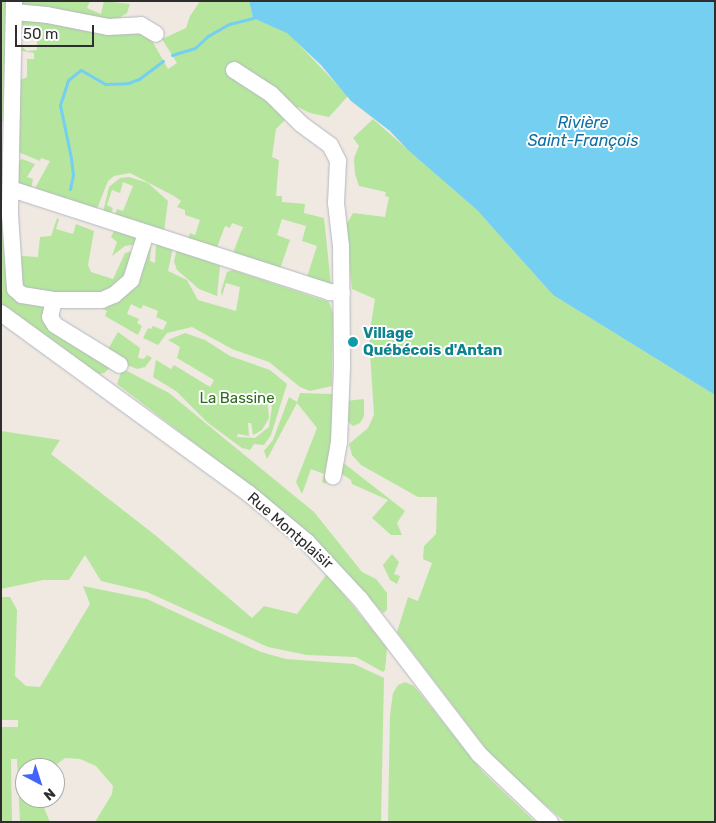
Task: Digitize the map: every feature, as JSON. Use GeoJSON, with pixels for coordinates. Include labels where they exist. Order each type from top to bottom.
{"type":"FeatureCollection","features":[{"type":"Feature","properties":{"kind":"street"},"geometry":{"type":"LineString","coordinates":[[146,233],[130,280],[125,287],[102,300],[54,300],[22,295],[15,289],[11,189],[14,7],[108,27],[141,25],[156,34]]}},
{"type":"Feature","properties":{"kind":"street"},"geometry":{"type":"LineString","coordinates":[[234,70],[271,94],[336,153],[339,172],[336,203],[342,293],[342,367],[338,442],[333,476]]}},
{"type":"Feature","properties":{"kind":"street"},"geometry":{"type":"LineString","coordinates":[[11,189],[329,292],[342,293]]}},
{"type":"Feature","properties":{"kind":"street"},"geometry":{"type":"LineString","coordinates":[[54,300],[50,317],[55,325],[120,365]]}},
{"type":"Feature","properties":{"kind":"street","name":"Rue Montplaisir"},"geometry":{"type":"LineString","coordinates":[[1,313],[248,494],[307,542],[360,599],[479,754],[550,822]]}},
{"type":"Feature","properties":{"kind":"green space"},"geometry":{"type":"Polygon","coordinates":[[[1,1],[10,1],[4,121],[1,122],[1,1]]]}},
{"type":"Feature","properties":{"kind":"green space"},"geometry":{"type":"Polygon","coordinates":[[[22,1],[90,1],[87,8],[101,14],[104,1],[130,4],[127,13],[119,18],[105,20],[22,6],[22,1]]]}},
{"type":"Feature","properties":{"kind":"green space"},"geometry":{"type":"Polygon","coordinates":[[[200,1],[249,1],[253,18],[287,32],[348,96],[329,117],[310,113],[298,107],[276,129],[272,157],[279,160],[276,196],[282,196],[282,202],[305,204],[304,213],[324,218],[331,285],[307,277],[317,246],[302,241],[306,226],[282,219],[277,235],[290,240],[280,269],[233,253],[243,227],[232,223],[230,228],[225,226],[216,250],[188,239],[190,233],[195,235],[200,220],[185,215],[185,210],[177,207],[181,201],[174,196],[130,173],[114,176],[108,181],[97,209],[34,190],[50,161],[41,158],[40,161],[18,152],[20,80],[27,77],[27,59],[34,59],[34,53],[22,51],[22,47],[27,51],[37,50],[37,26],[22,25],[21,18],[135,29],[150,37],[168,69],[177,63],[162,39],[186,28],[190,16],[200,1]]]}},
{"type":"Feature","properties":{"kind":"green space"},"geometry":{"type":"Polygon","coordinates":[[[373,119],[477,210],[553,295],[715,395],[715,822],[565,822],[496,762],[397,632],[408,597],[418,601],[432,563],[423,559],[424,546],[436,534],[437,497],[418,497],[361,465],[352,455],[349,444],[368,428],[374,415],[369,337],[375,299],[352,289],[345,227],[353,213],[385,217],[389,197],[385,196],[386,192],[359,186],[355,174],[354,158],[359,146],[353,138],[373,119]]]}},
{"type":"Feature","properties":{"kind":"green space"},"geometry":{"type":"Polygon","coordinates":[[[22,159],[35,164],[27,177],[33,179],[31,189],[18,183],[17,163],[22,159]]]}},
{"type":"Feature","properties":{"kind":"green space"},"geometry":{"type":"Polygon","coordinates":[[[129,177],[148,183],[168,201],[164,231],[115,216],[117,209],[123,211],[133,186],[123,182],[120,193],[112,190],[107,205],[113,208],[110,215],[103,212],[109,187],[120,178],[129,177]]]}},
{"type":"Feature","properties":{"kind":"green space"},"geometry":{"type":"Polygon","coordinates":[[[1,198],[12,287],[49,302],[48,315],[111,367],[104,373],[99,374],[1,303],[1,198]]]}},
{"type":"Feature","properties":{"kind":"green space"},"geometry":{"type":"Polygon","coordinates":[[[57,218],[59,219],[56,229],[73,234],[76,224],[94,231],[88,265],[91,272],[113,279],[125,253],[136,250],[126,282],[94,297],[21,292],[21,256],[38,257],[40,237],[51,236],[57,218]]]}},
{"type":"Feature","properties":{"kind":"green space"},"geometry":{"type":"Polygon","coordinates":[[[115,229],[136,236],[138,244],[125,246],[112,256],[117,242],[111,237],[115,229]]]}},
{"type":"Feature","properties":{"kind":"green space"},"geometry":{"type":"Polygon","coordinates":[[[151,244],[150,261],[155,263],[156,244],[173,248],[168,271],[187,280],[198,300],[236,311],[240,287],[226,283],[222,296],[221,291],[227,272],[233,270],[329,302],[333,313],[332,386],[310,391],[300,387],[269,362],[232,349],[192,327],[167,333],[158,345],[143,338],[148,328],[151,329],[153,326],[163,330],[167,322],[156,317],[158,311],[143,305],[141,309],[131,304],[127,314],[139,319],[137,323],[142,326],[138,335],[105,316],[107,311],[99,307],[151,244]]]}},
{"type":"Feature","properties":{"kind":"green space"},"geometry":{"type":"Polygon","coordinates":[[[177,249],[220,266],[217,296],[199,289],[177,270],[174,261],[177,249]]]}},
{"type":"Feature","properties":{"kind":"green space"},"geometry":{"type":"Polygon","coordinates":[[[118,332],[140,348],[138,358],[144,359],[147,355],[152,358],[145,367],[137,369],[122,363],[108,349],[118,332]]]}},
{"type":"Feature","properties":{"kind":"green space","name":"La Bassine"},"geometry":{"type":"Polygon","coordinates":[[[185,333],[205,340],[230,356],[270,370],[287,384],[271,435],[264,445],[254,444],[250,450],[242,448],[208,423],[176,391],[153,377],[156,360],[171,369],[174,365],[210,387],[214,380],[177,358],[180,347],[168,340],[185,333]],[[267,398],[269,418],[262,430],[253,435],[251,423],[248,423],[249,436],[238,434],[237,437],[255,438],[269,427],[272,407],[267,398]]]}},
{"type":"Feature","properties":{"kind":"green space"},"geometry":{"type":"Polygon","coordinates":[[[127,371],[169,393],[314,512],[362,572],[376,579],[387,593],[387,610],[383,613],[327,553],[252,487],[117,384],[121,372],[127,371]]]}},
{"type":"Feature","properties":{"kind":"green space"},"geometry":{"type":"Polygon","coordinates":[[[300,393],[332,394],[332,430],[326,484],[322,482],[324,474],[311,469],[302,494],[296,482],[317,428],[297,403],[267,459],[264,451],[273,440],[289,397],[297,402],[300,393]]]}},
{"type":"Feature","properties":{"kind":"green space"},"geometry":{"type":"Polygon","coordinates":[[[364,399],[364,416],[360,423],[353,426],[346,420],[346,401],[364,399]]]}},
{"type":"Feature","properties":{"kind":"green space"},"geometry":{"type":"Polygon","coordinates":[[[1,431],[60,440],[51,454],[155,535],[252,618],[264,606],[297,614],[327,574],[387,648],[385,670],[383,672],[356,657],[307,655],[268,647],[147,592],[101,581],[85,555],[69,580],[43,580],[1,589],[1,431]]]}},
{"type":"Feature","properties":{"kind":"green space"},"geometry":{"type":"Polygon","coordinates":[[[341,461],[405,511],[397,523],[402,535],[391,535],[372,518],[388,500],[352,484],[351,480],[336,470],[341,461]]]}},
{"type":"Feature","properties":{"kind":"green space"},"geometry":{"type":"Polygon","coordinates":[[[392,554],[399,562],[394,574],[400,576],[397,584],[390,580],[383,565],[392,554]]]}},
{"type":"Feature","properties":{"kind":"green space"},"geometry":{"type":"Polygon","coordinates":[[[83,586],[147,599],[261,652],[286,659],[354,664],[384,678],[381,822],[95,822],[112,794],[113,786],[96,766],[80,759],[15,758],[11,759],[12,822],[1,822],[1,727],[18,727],[18,720],[1,720],[1,597],[10,597],[17,610],[15,676],[26,686],[40,687],[90,604],[83,586]]]}},
{"type":"Feature","properties":{"kind":"green space"},"geometry":{"type":"Polygon","coordinates":[[[405,682],[414,686],[483,772],[535,822],[388,822],[390,715],[393,693],[398,685],[405,682]]]}},
{"type":"Feature","properties":{"kind":"green space"},"geometry":{"type":"Polygon","coordinates":[[[19,808],[44,808],[50,822],[20,822],[19,808]]]}},
{"type":"Feature","properties":{"kind":"water","name":"Rivière Saint-François"},"geometry":{"type":"Polygon","coordinates":[[[249,1],[715,1],[715,395],[553,295],[477,210],[408,150],[390,131],[351,101],[321,65],[287,33],[253,18],[249,1]]]}},
{"type":"Feature","properties":{"kind":"waterway"},"geometry":{"type":"LineString","coordinates":[[172,55],[195,48],[208,36],[229,24],[253,18]]}},
{"type":"Feature","properties":{"kind":"waterway"},"geometry":{"type":"LineString","coordinates":[[70,189],[73,175],[71,158],[60,105],[68,80],[81,70],[105,84],[128,83],[139,79],[163,61]]}},
{"type":"Feature","properties":{"kind":"place","name":"Village Québécois d'Antan"},"geometry":{"type":"Point","coordinates":[353,342]}}]}
